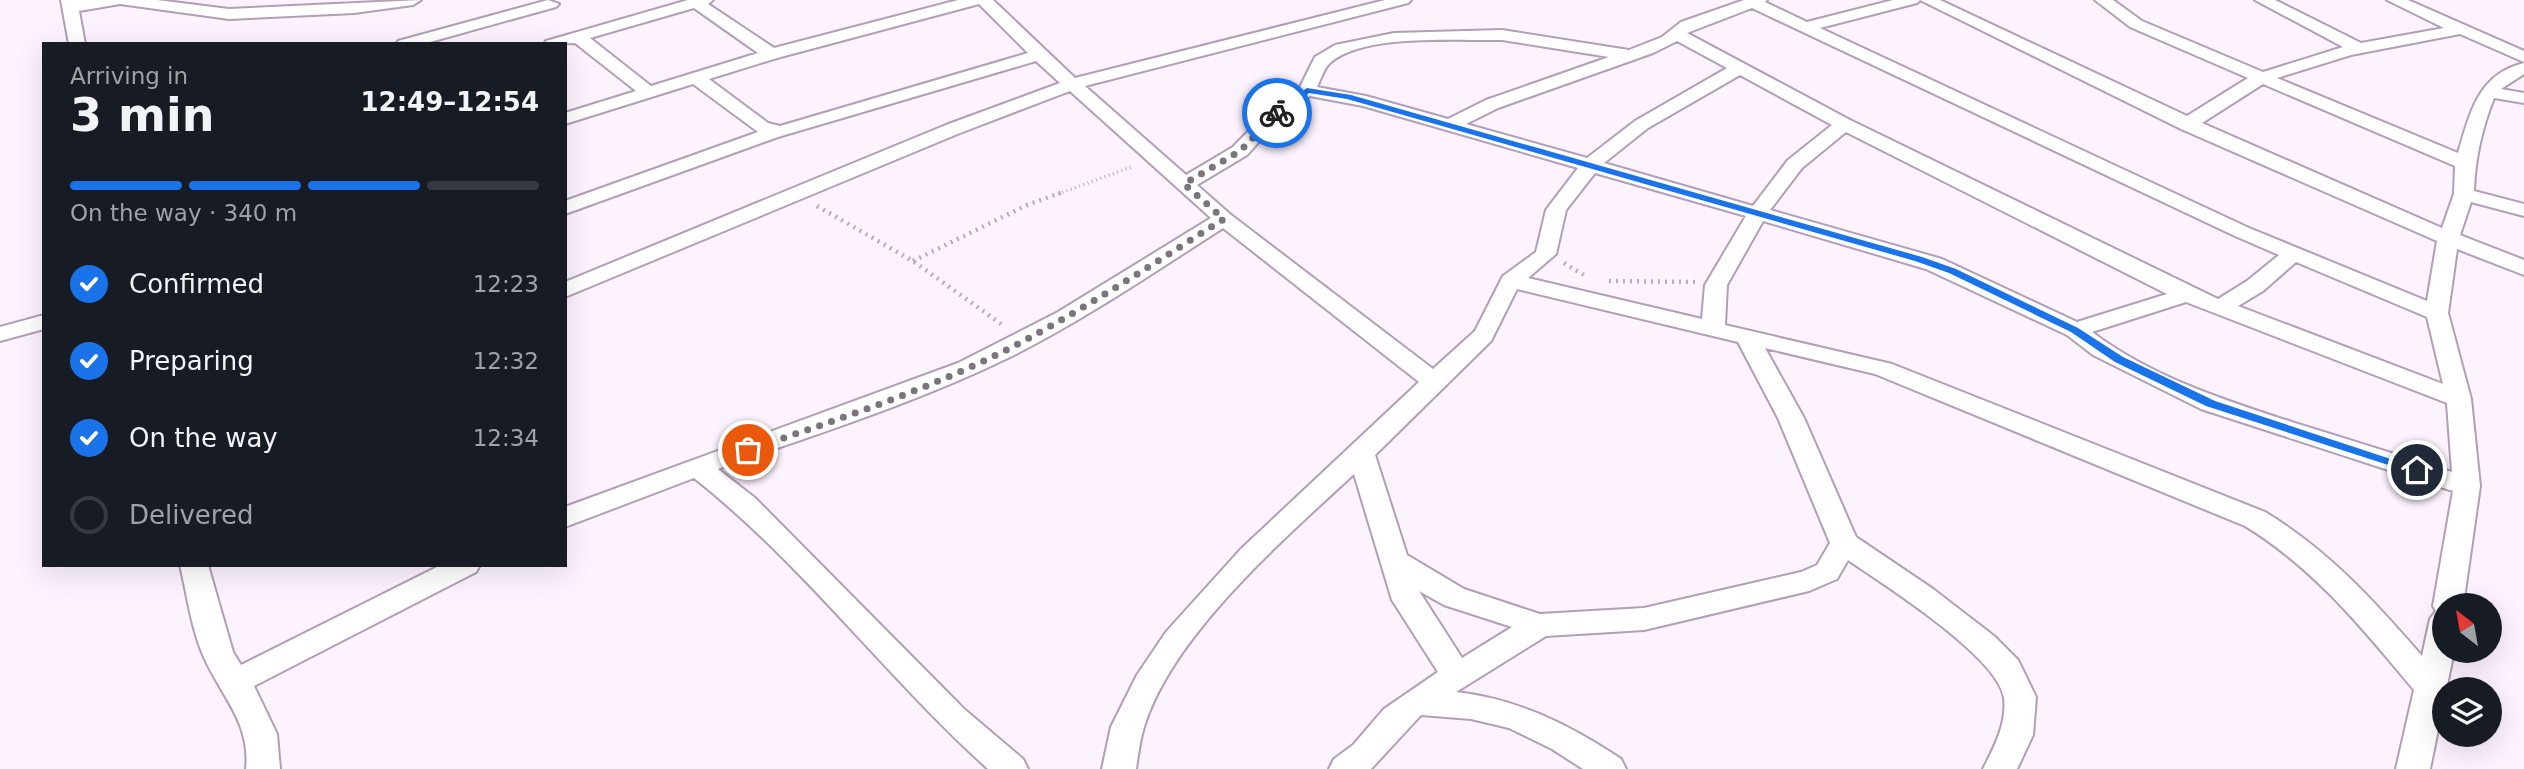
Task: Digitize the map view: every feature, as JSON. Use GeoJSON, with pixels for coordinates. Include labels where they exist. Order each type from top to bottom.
{"type":"FeatureCollection","features":[{"type":"Feature","properties":{"kind":"street"},"geometry":{"type":"LineString","coordinates":[[77,42],[70,4],[120,0],[229,14],[354,8],[413,0]]}},
{"type":"Feature","properties":{"kind":"street"},"geometry":{"type":"LineString","coordinates":[[510,0],[557,2]]}},
{"type":"Feature","properties":{"kind":"street"},"geometry":{"type":"LineString","coordinates":[[567,118],[771,54],[976,0]]}},
{"type":"Feature","properties":{"kind":"street"},"geometry":{"type":"LineString","coordinates":[[984,0],[1039,55],[1224,219],[1433,381]]}},
{"type":"Feature","properties":{"kind":"street"},"geometry":{"type":"LineString","coordinates":[[567,289],[953,129],[1073,84],[1314,25],[1403,0]]}},
{"type":"Feature","properties":{"kind":"street"},"geometry":{"type":"LineString","coordinates":[[1703,0],[1728,10]]}},
{"type":"Feature","properties":{"kind":"street"},"geometry":{"type":"LineString","coordinates":[[1804,27],[1912,0]]}},
{"type":"Feature","properties":{"kind":"street"},"geometry":{"type":"LineString","coordinates":[[1928,0],[2188,125],[2448,239],[2524,268]]}},
{"type":"Feature","properties":{"kind":"street"},"geometry":{"type":"LineString","coordinates":[[2103,0],[2136,24],[2466,163]]}},
{"type":"Feature","properties":{"kind":"street"},"geometry":{"type":"LineString","coordinates":[[2263,0],[2356,46]]}},
{"type":"Feature","properties":{"kind":"street"},"geometry":{"type":"LineString","coordinates":[[2395,0],[2524,57]]}},
{"type":"Feature","properties":{"kind":"street"},"geometry":{"type":"LineString","coordinates":[[559,42],[701,1],[771,54]]}},
{"type":"Feature","properties":{"kind":"street"},"geometry":{"type":"LineString","coordinates":[[1449,125],[1492,104],[1629,55],[1677,34],[1687,25],[1756,1],[1804,27],[2292,255],[2437,313]]}},
{"type":"Feature","properties":{"kind":"street"},"geometry":{"type":"LineString","coordinates":[[411,42],[557,2]]}},
{"type":"Feature","properties":{"kind":"street"},"geometry":{"type":"LineString","coordinates":[[1314,25],[1372,40]]}},
{"type":"Feature","properties":{"kind":"street"},"geometry":{"type":"LineString","coordinates":[[2188,125],[2203,112],[2259,77],[2307,59],[2356,46],[2458,30]]}},
{"type":"Feature","properties":{"kind":"street"},"geometry":{"type":"LineString","coordinates":[[1677,34],[1844,124],[2187,295],[2459,399]]}},
{"type":"Feature","properties":{"kind":"street"},"geometry":{"type":"LineString","coordinates":[[1184,184],[1240,151],[1269,120],[1307,90],[1315,68],[1330,54],[1372,40],[1502,35],[1629,55]]}},
{"type":"Feature","properties":{"kind":"street"},"geometry":{"type":"LineString","coordinates":[[578,37],[648,92]]}},
{"type":"Feature","properties":{"kind":"street"},"geometry":{"type":"LineString","coordinates":[[567,207],[774,132],[1039,55]]}},
{"type":"Feature","properties":{"kind":"street"},"geometry":{"type":"LineString","coordinates":[[1119,769],[1128,725],[1144,685],[1173,644],[1247,561],[1488,329],[1511,281],[1534,264],[1549,248],[1552,218],[1589,164],[1680,101],[1741,67]]}},
{"type":"Feature","properties":{"kind":"street"},"geometry":{"type":"LineString","coordinates":[[2450,593],[2467,486],[2459,399],[2437,313],[2448,239],[2464,194],[2466,163],[2488,92],[2502,78],[2524,68]]}},
{"type":"Feature","properties":{"kind":"street"},"geometry":{"type":"LineString","coordinates":[[696,78],[774,132]]}},
{"type":"Feature","properties":{"kind":"street"},"geometry":{"type":"LineString","coordinates":[[1307,90],[1366,101],[1759,211],[1934,264],[2075,330],[2101,350],[2155,380],[2210,404],[2467,486]]}},
{"type":"Feature","properties":{"kind":"street"},"geometry":{"type":"LineString","coordinates":[[2488,92],[2524,98]]}},
{"type":"Feature","properties":{"kind":"street"},"geometry":{"type":"LineString","coordinates":[[1713,330],[1716,285],[1759,211],[1795,164],[1844,124]]}},
{"type":"Feature","properties":{"kind":"street"},"geometry":{"type":"LineString","coordinates":[[2464,194],[2524,210]]}},
{"type":"Feature","properties":{"kind":"street"},"geometry":{"type":"LineString","coordinates":[[567,517],[624,494],[864,410],[966,368],[1078,311],[1224,219]]}},
{"type":"Feature","properties":{"kind":"street"},"geometry":{"type":"LineString","coordinates":[[2221,307],[2255,286],[2292,255]]}},
{"type":"Feature","properties":{"kind":"street"},"geometry":{"type":"LineString","coordinates":[[1511,281],[1883,369],[2255,519],[2292,541],[2312,560],[2429,686]]}},
{"type":"Feature","properties":{"kind":"street"},"geometry":{"type":"LineString","coordinates":[[2075,330],[2187,295]]}},
{"type":"Feature","properties":{"kind":"street"},"geometry":{"type":"LineString","coordinates":[[0,334],[42,323]]}},
{"type":"Feature","properties":{"kind":"street"},"geometry":{"type":"LineString","coordinates":[[1748,338],[1791,418],[1844,543],[1923,597],[1983,644],[2007,668],[2020,697],[2017,735],[2000,769]]}},
{"type":"Feature","properties":{"kind":"street"},"geometry":{"type":"LineString","coordinates":[[1361,453],[1407,600],[1458,677]]}},
{"type":"Feature","properties":{"kind":"street"},"geometry":{"type":"LineString","coordinates":[[699,468],[745,505],[953,718],[1011,769]]}},
{"type":"Feature","properties":{"kind":"street"},"geometry":{"type":"LineString","coordinates":[[1397,562],[1420,579],[1454,597],[1539,625],[1644,619],[1809,581],[1826,572],[1844,543]]}},
{"type":"Feature","properties":{"kind":"street"},"geometry":{"type":"LineString","coordinates":[[195,567],[218,654],[257,719],[265,757],[263,769]]}},
{"type":"Feature","properties":{"kind":"street"},"geometry":{"type":"LineString","coordinates":[[235,681],[462,567]]}},
{"type":"Feature","properties":{"kind":"street"},"geometry":{"type":"LineString","coordinates":[[1346,769],[1365,755],[1395,718],[1414,702],[1539,625]]}},
{"type":"Feature","properties":{"kind":"street"},"geometry":{"type":"LineString","coordinates":[[2413,769],[2434,663]]}},
{"type":"Feature","properties":{"kind":"street"},"geometry":{"type":"LineString","coordinates":[[1414,702],[1458,702],[1499,710],[1542,726],[1574,743],[1609,769]]}},
{"type":"Feature","properties":{"kind":"path"},"geometry":{"type":"LineString","coordinates":[[913,261],[1074,185],[1158,159]]}},
{"type":"Feature","properties":{"kind":"path"},"geometry":{"type":"LineString","coordinates":[[796,195],[913,261],[1025,340]]}},
{"type":"Feature","properties":{"kind":"path"},"geometry":{"type":"LineString","coordinates":[[1549,248],[1570,268],[1593,278]]}},
{"type":"Feature","properties":{"kind":"path"},"geometry":{"type":"LineString","coordinates":[[1603,280],[1716,285]]}},
{"type":"Feature","properties":{"kind":"way so far"},"geometry":{"type":"LineString","coordinates":[[748,450],[864,410],[987,359],[1078,311],[1224,219],[1184,184],[1240,151],[1277,113]]}},
{"type":"Feature","properties":{"kind":"route"},"geometry":{"type":"LineString","coordinates":[[1277,113],[1307,90],[1366,101],[1759,211],[1918,259],[1952,271],[2075,330],[2101,350],[2155,380],[2210,404],[2417,470]]}}]}
